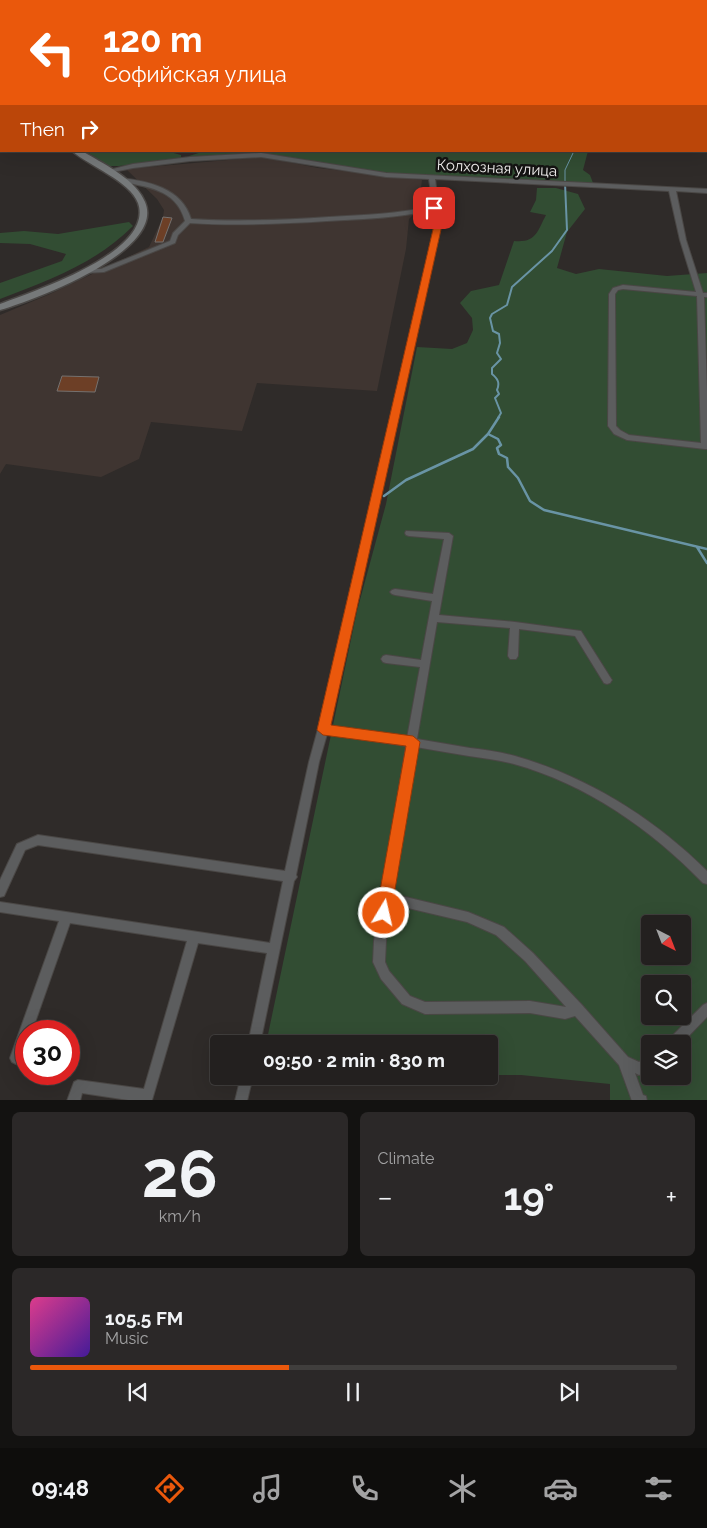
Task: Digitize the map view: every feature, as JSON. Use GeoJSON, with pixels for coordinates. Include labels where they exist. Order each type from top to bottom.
{"type":"FeatureCollection","features":[{"type":"Feature","properties":{"kind":"main road"},"geometry":{"type":"LineString","coordinates":[[0,307],[85,271],[130,244],[145,224],[142,202],[120,180],[78,152]]}},
{"type":"Feature","properties":{"kind":"street","name":"Колхозная улица"},"geometry":{"type":"LineString","coordinates":[[108,171],[180,160],[261,155],[355,170],[432,178],[707,192]]}},
{"type":"Feature","properties":{"kind":"street"},"geometry":{"type":"LineString","coordinates":[[256,1035],[314,762],[323,730],[438,225],[434,208],[432,178]]}},
{"type":"Feature","properties":{"kind":"street"},"geometry":{"type":"LineString","coordinates":[[120,180],[140,183],[172,196],[180,201],[187,210],[188,221]]}},
{"type":"Feature","properties":{"kind":"street"},"geometry":{"type":"LineString","coordinates":[[672,189],[683,240],[704,294],[706,446],[627,437],[617,432],[612,426],[612,294],[616,289],[623,287],[704,294]]}},
{"type":"Feature","properties":{"kind":"street"},"geometry":{"type":"LineString","coordinates":[[85,271],[102,271],[173,242],[175,234],[188,221],[258,223],[371,217],[417,212],[434,208]]}},
{"type":"Feature","properties":{"kind":"street"},"geometry":{"type":"LineString","coordinates":[[409,533],[449,536],[434,618],[423,664],[413,742],[386,898],[379,962],[385,975],[406,1000],[425,1008],[530,1008],[565,1013],[578,1009]]}},
{"type":"Feature","properties":{"kind":"street"},"geometry":{"type":"LineString","coordinates":[[395,592],[437,598]]}},
{"type":"Feature","properties":{"kind":"street"},"geometry":{"type":"LineString","coordinates":[[434,618],[578,633],[606,680]]}},
{"type":"Feature","properties":{"kind":"street"},"geometry":{"type":"LineString","coordinates":[[514,656],[515,625]]}},
{"type":"Feature","properties":{"kind":"street"},"geometry":{"type":"LineString","coordinates":[[386,659],[423,664]]}},
{"type":"Feature","properties":{"kind":"street"},"geometry":{"type":"LineString","coordinates":[[323,730],[413,742],[513,760],[581,787],[651,827],[707,879]]}},
{"type":"Feature","properties":{"kind":"street"},"geometry":{"type":"LineString","coordinates":[[0,892],[21,848],[38,840],[290,877]]}},
{"type":"Feature","properties":{"kind":"street"},"geometry":{"type":"LineString","coordinates":[[386,898],[468,917],[500,931],[529,957],[624,1062],[638,1100],[640,1100]]}},
{"type":"Feature","properties":{"kind":"street"},"geometry":{"type":"LineString","coordinates":[[0,907],[275,949]]}},
{"type":"Feature","properties":{"kind":"street"},"geometry":{"type":"LineString","coordinates":[[29,1020],[66,917]]}},
{"type":"Feature","properties":{"kind":"street"},"geometry":{"type":"LineString","coordinates":[[73,1100],[78,1086],[148,1096],[194,937]]}},
{"type":"Feature","properties":{"kind":"street"},"geometry":{"type":"LineString","coordinates":[[681,1035],[707,1010]]}},
{"type":"Feature","properties":{"kind":"street"},"geometry":{"type":"LineString","coordinates":[[624,1062],[639,1069],[641,1068]]}},
{"type":"Feature","properties":{"kind":"street"},"geometry":{"type":"LineString","coordinates":[[241,1100],[245,1085]]}},
{"type":"Feature","properties":{"kind":"shaded area"},"geometry":{"type":"Polygon","coordinates":[[[263,157],[318,168],[422,180],[418,210],[409,219],[406,249],[377,391],[257,383],[242,431],[151,422],[139,459],[101,477],[6,464],[0,474],[0,315],[50,294],[149,247],[163,217],[164,210],[157,199],[126,169],[263,157]]]}},
{"type":"Feature","properties":{"kind":"green space"},"geometry":{"type":"Polygon","coordinates":[[[87,152],[170,152],[181,155],[181,159],[109,166],[87,152]]]}},
{"type":"Feature","properties":{"kind":"green space"},"geometry":{"type":"Polygon","coordinates":[[[202,152],[588,152],[583,170],[590,175],[593,183],[388,173],[269,154],[245,153],[190,158],[189,156],[202,152]]]}},
{"type":"Feature","properties":{"kind":"green space"},"geometry":{"type":"Polygon","coordinates":[[[537,188],[556,188],[578,194],[585,209],[567,232],[557,268],[576,274],[599,269],[667,276],[707,273],[707,1100],[610,1100],[610,1084],[521,1075],[498,1075],[498,1035],[268,1035],[357,611],[386,504],[417,347],[452,349],[467,343],[473,330],[472,318],[460,303],[471,291],[499,285],[514,241],[527,240],[535,235],[546,215],[530,212],[536,200],[537,188]]]}},
{"type":"Feature","properties":{"kind":"green space"},"geometry":{"type":"Polygon","coordinates":[[[129,222],[133,226],[103,251],[87,261],[54,278],[0,299],[0,283],[62,261],[66,254],[30,244],[0,243],[0,233],[24,231],[58,234],[129,222]]]}},
{"type":"Feature","properties":{"kind":"building"},"geometry":{"type":"Polygon","coordinates":[[[163,217],[172,218],[163,242],[155,242],[163,217]]]}},
{"type":"Feature","properties":{"kind":"building"},"geometry":{"type":"Polygon","coordinates":[[[62,376],[99,377],[95,392],[57,391],[62,376]]]}},
{"type":"Feature","properties":{"kind":"waterway"},"geometry":{"type":"LineString","coordinates":[[565,183],[565,170],[574,152]]}},
{"type":"Feature","properties":{"kind":"waterway"},"geometry":{"type":"LineString","coordinates":[[498,418],[501,413],[495,398],[499,394],[497,390],[498,383],[492,374],[492,368],[501,359],[497,353],[500,343],[499,334],[493,331],[490,318],[492,314],[507,305],[512,287],[552,251],[567,230],[565,183]]}},
{"type":"Feature","properties":{"kind":"waterway"},"geometry":{"type":"LineString","coordinates":[[488,434],[499,417]]}},
{"type":"Feature","properties":{"kind":"waterway"},"geometry":{"type":"LineString","coordinates":[[384,496],[406,480],[473,449],[488,434]]}},
{"type":"Feature","properties":{"kind":"waterway"},"geometry":{"type":"LineString","coordinates":[[488,434],[498,439],[501,445],[497,448],[499,454],[507,458],[508,467],[518,478],[530,501],[544,510],[707,549]]}},
{"type":"Feature","properties":{"kind":"waterway"},"geometry":{"type":"LineString","coordinates":[[697,547],[707,563]]}},
{"type":"Feature","properties":{"kind":"route"},"geometry":{"type":"LineString","coordinates":[[384,913],[413,742],[323,730],[438,225],[434,208]]}}]}
